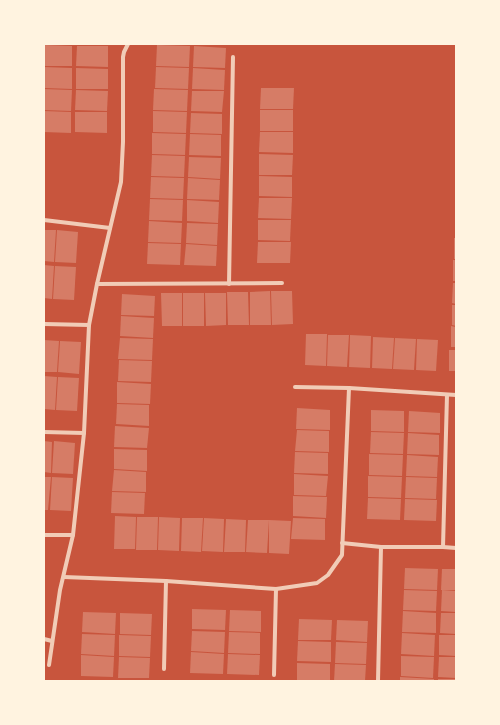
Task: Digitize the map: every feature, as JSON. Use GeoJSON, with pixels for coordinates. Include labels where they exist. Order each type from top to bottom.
{"type":"FeatureCollection","features":[{"type":"Feature","properties":{"kind":"street"},"geometry":{"type":"LineString","coordinates":[[49,665],[60,590],[73,535],[84,433],[89,325],[121,182],[123,142],[123,57],[128,44]]}},
{"type":"Feature","properties":{"kind":"street"},"geometry":{"type":"LineString","coordinates":[[229,284],[233,57]]}},
{"type":"Feature","properties":{"kind":"street"},"geometry":{"type":"LineString","coordinates":[[44,220],[110,228]]}},
{"type":"Feature","properties":{"kind":"street"},"geometry":{"type":"LineString","coordinates":[[97,284],[229,284],[282,282]]}},
{"type":"Feature","properties":{"kind":"street"},"geometry":{"type":"LineString","coordinates":[[44,324],[89,325]]}},
{"type":"Feature","properties":{"kind":"street"},"geometry":{"type":"LineString","coordinates":[[295,387],[349,388],[456,396]]}},
{"type":"Feature","properties":{"kind":"street"},"geometry":{"type":"LineString","coordinates":[[64,577],[166,581],[276,589],[317,583],[328,575],[342,555],[349,388]]}},
{"type":"Feature","properties":{"kind":"street"},"geometry":{"type":"LineString","coordinates":[[443,547],[447,395]]}},
{"type":"Feature","properties":{"kind":"street"},"geometry":{"type":"LineString","coordinates":[[44,432],[84,433]]}},
{"type":"Feature","properties":{"kind":"street"},"geometry":{"type":"LineString","coordinates":[[44,535],[73,535]]}},
{"type":"Feature","properties":{"kind":"street"},"geometry":{"type":"LineString","coordinates":[[342,543],[382,547],[456,548]]}},
{"type":"Feature","properties":{"kind":"street"},"geometry":{"type":"LineString","coordinates":[[378,681],[382,547]]}},
{"type":"Feature","properties":{"kind":"street"},"geometry":{"type":"LineString","coordinates":[[164,669],[166,581]]}},
{"type":"Feature","properties":{"kind":"street"},"geometry":{"type":"LineString","coordinates":[[274,675],[276,589]]}},
{"type":"Feature","properties":{"kind":"street"},"geometry":{"type":"LineString","coordinates":[[44,639],[52,641]]}},
{"type":"Feature","properties":{"kind":"building"},"geometry":{"type":"Polygon","coordinates":[[[44,45],[72,46],[72,66],[44,66],[44,45]]]}},
{"type":"Feature","properties":{"kind":"building"},"geometry":{"type":"Polygon","coordinates":[[[157,45],[190,46],[189,67],[156,66],[157,45]]]}},
{"type":"Feature","properties":{"kind":"building"},"geometry":{"type":"Polygon","coordinates":[[[77,46],[108,46],[108,67],[76,66],[77,46]]]}},
{"type":"Feature","properties":{"kind":"building"},"geometry":{"type":"Polygon","coordinates":[[[194,46],[226,48],[225,68],[193,67],[194,46]]]}},
{"type":"Feature","properties":{"kind":"building"},"geometry":{"type":"Polygon","coordinates":[[[44,67],[72,68],[72,89],[44,88],[44,67]]]}},
{"type":"Feature","properties":{"kind":"building"},"geometry":{"type":"Polygon","coordinates":[[[156,67],[189,68],[188,89],[155,88],[156,67]]]}},
{"type":"Feature","properties":{"kind":"building"},"geometry":{"type":"Polygon","coordinates":[[[76,68],[108,69],[108,89],[76,89],[76,68]]]}},
{"type":"Feature","properties":{"kind":"building"},"geometry":{"type":"Polygon","coordinates":[[[193,68],[225,70],[224,90],[192,89],[193,68]]]}},
{"type":"Feature","properties":{"kind":"building"},"geometry":{"type":"Polygon","coordinates":[[[261,88],[294,88],[293,109],[260,109],[261,88]]]}},
{"type":"Feature","properties":{"kind":"building"},"geometry":{"type":"Polygon","coordinates":[[[44,89],[72,90],[71,111],[44,110],[44,89]]]}},
{"type":"Feature","properties":{"kind":"building"},"geometry":{"type":"Polygon","coordinates":[[[154,89],[188,90],[187,111],[153,110],[154,89]]]}},
{"type":"Feature","properties":{"kind":"building"},"geometry":{"type":"Polygon","coordinates":[[[76,90],[108,91],[107,111],[75,110],[76,90]]]}},
{"type":"Feature","properties":{"kind":"building"},"geometry":{"type":"Polygon","coordinates":[[[192,91],[224,91],[222,112],[191,111],[192,91]]]}},
{"type":"Feature","properties":{"kind":"building"},"geometry":{"type":"Polygon","coordinates":[[[260,110],[293,110],[293,131],[260,131],[260,110]]]}},
{"type":"Feature","properties":{"kind":"building"},"geometry":{"type":"Polygon","coordinates":[[[44,111],[71,112],[71,133],[44,132],[44,111]]]}},
{"type":"Feature","properties":{"kind":"building"},"geometry":{"type":"Polygon","coordinates":[[[153,111],[187,112],[186,133],[153,132],[153,111]]]}},
{"type":"Feature","properties":{"kind":"building"},"geometry":{"type":"Polygon","coordinates":[[[75,112],[107,112],[107,133],[75,132],[75,112]]]}},
{"type":"Feature","properties":{"kind":"building"},"geometry":{"type":"Polygon","coordinates":[[[191,113],[222,114],[222,134],[190,133],[191,113]]]}},
{"type":"Feature","properties":{"kind":"building"},"geometry":{"type":"Polygon","coordinates":[[[260,132],[293,132],[293,153],[259,152],[260,132]]]}},
{"type":"Feature","properties":{"kind":"building"},"geometry":{"type":"Polygon","coordinates":[[[152,133],[186,134],[185,155],[152,154],[152,133]]]}},
{"type":"Feature","properties":{"kind":"building"},"geometry":{"type":"Polygon","coordinates":[[[190,134],[221,135],[221,156],[189,155],[190,134]]]}},
{"type":"Feature","properties":{"kind":"building"},"geometry":{"type":"Polygon","coordinates":[[[259,154],[293,155],[292,175],[259,175],[259,154]]]}},
{"type":"Feature","properties":{"kind":"building"},"geometry":{"type":"Polygon","coordinates":[[[152,155],[185,156],[184,177],[151,176],[152,155]]]}},
{"type":"Feature","properties":{"kind":"building"},"geometry":{"type":"Polygon","coordinates":[[[189,157],[221,158],[220,179],[188,177],[189,157]]]}},
{"type":"Feature","properties":{"kind":"building"},"geometry":{"type":"Polygon","coordinates":[[[259,176],[292,177],[292,197],[259,196],[259,176]]]}},
{"type":"Feature","properties":{"kind":"building"},"geometry":{"type":"Polygon","coordinates":[[[151,177],[184,178],[183,199],[150,198],[151,177]]]}},
{"type":"Feature","properties":{"kind":"building"},"geometry":{"type":"Polygon","coordinates":[[[188,178],[220,180],[219,200],[187,199],[188,178]]]}},
{"type":"Feature","properties":{"kind":"building"},"geometry":{"type":"Polygon","coordinates":[[[259,198],[292,198],[291,219],[258,218],[259,198]]]}},
{"type":"Feature","properties":{"kind":"building"},"geometry":{"type":"Polygon","coordinates":[[[150,199],[183,200],[182,221],[149,220],[150,199]]]}},
{"type":"Feature","properties":{"kind":"building"},"geometry":{"type":"Polygon","coordinates":[[[187,200],[219,202],[218,223],[187,221],[187,200]]]}},
{"type":"Feature","properties":{"kind":"building"},"geometry":{"type":"Polygon","coordinates":[[[258,220],[291,220],[290,241],[258,240],[258,220]]]}},
{"type":"Feature","properties":{"kind":"building"},"geometry":{"type":"Polygon","coordinates":[[[149,221],[182,223],[181,243],[148,242],[149,221]]]}},
{"type":"Feature","properties":{"kind":"building"},"geometry":{"type":"Polygon","coordinates":[[[187,223],[218,224],[217,245],[186,243],[187,223]]]}},
{"type":"Feature","properties":{"kind":"building"},"geometry":{"type":"Polygon","coordinates":[[[44,230],[56,230],[54,262],[44,261],[44,230]]]}},
{"type":"Feature","properties":{"kind":"building"},"geometry":{"type":"Polygon","coordinates":[[[57,230],[78,232],[76,263],[55,262],[57,230]]]}},
{"type":"Feature","properties":{"kind":"building"},"geometry":{"type":"Polygon","coordinates":[[[454,238],[456,238],[456,259],[454,259],[454,238]]]}},
{"type":"Feature","properties":{"kind":"building"},"geometry":{"type":"Polygon","coordinates":[[[258,242],[291,242],[290,263],[257,263],[258,242]]]}},
{"type":"Feature","properties":{"kind":"building"},"geometry":{"type":"Polygon","coordinates":[[[148,243],[181,244],[180,265],[147,264],[148,243]]]}},
{"type":"Feature","properties":{"kind":"building"},"geometry":{"type":"Polygon","coordinates":[[[186,244],[217,246],[216,266],[184,265],[186,244]]]}},
{"type":"Feature","properties":{"kind":"building"},"geometry":{"type":"Polygon","coordinates":[[[453,260],[456,260],[456,281],[453,281],[453,260]]]}},
{"type":"Feature","properties":{"kind":"building"},"geometry":{"type":"Polygon","coordinates":[[[44,265],[54,266],[52,299],[44,298],[44,265]]]}},
{"type":"Feature","properties":{"kind":"building"},"geometry":{"type":"Polygon","coordinates":[[[55,266],[76,267],[74,300],[53,299],[55,266]]]}},
{"type":"Feature","properties":{"kind":"building"},"geometry":{"type":"Polygon","coordinates":[[[453,283],[456,283],[456,304],[452,303],[453,283]]]}},
{"type":"Feature","properties":{"kind":"building"},"geometry":{"type":"Polygon","coordinates":[[[270,291],[271,325],[250,325],[250,292],[270,291]]]}},
{"type":"Feature","properties":{"kind":"building"},"geometry":{"type":"Polygon","coordinates":[[[271,291],[292,291],[293,324],[272,325],[271,291]]]}},
{"type":"Feature","properties":{"kind":"building"},"geometry":{"type":"Polygon","coordinates":[[[227,292],[248,292],[249,325],[228,325],[227,292]]]}},
{"type":"Feature","properties":{"kind":"building"},"geometry":{"type":"Polygon","coordinates":[[[161,293],[182,293],[182,326],[162,326],[161,293]]]}},
{"type":"Feature","properties":{"kind":"building"},"geometry":{"type":"Polygon","coordinates":[[[183,293],[204,293],[204,326],[183,326],[183,293]]]}},
{"type":"Feature","properties":{"kind":"building"},"geometry":{"type":"Polygon","coordinates":[[[205,293],[226,293],[226,325],[206,326],[205,293]]]}},
{"type":"Feature","properties":{"kind":"building"},"geometry":{"type":"Polygon","coordinates":[[[122,294],[155,296],[154,316],[121,315],[122,294]]]}},
{"type":"Feature","properties":{"kind":"building"},"geometry":{"type":"Polygon","coordinates":[[[452,305],[456,305],[456,326],[452,325],[452,305]]]}},
{"type":"Feature","properties":{"kind":"building"},"geometry":{"type":"Polygon","coordinates":[[[121,316],[154,318],[153,338],[120,336],[121,316]]]}},
{"type":"Feature","properties":{"kind":"building"},"geometry":{"type":"Polygon","coordinates":[[[451,326],[456,327],[456,347],[451,347],[451,326]]]}},
{"type":"Feature","properties":{"kind":"building"},"geometry":{"type":"Polygon","coordinates":[[[306,334],[327,334],[326,366],[305,365],[306,334]]]}},
{"type":"Feature","properties":{"kind":"building"},"geometry":{"type":"Polygon","coordinates":[[[328,335],[349,335],[347,367],[327,366],[328,335]]]}},
{"type":"Feature","properties":{"kind":"building"},"geometry":{"type":"Polygon","coordinates":[[[350,335],[371,336],[370,368],[349,367],[350,335]]]}},
{"type":"Feature","properties":{"kind":"building"},"geometry":{"type":"Polygon","coordinates":[[[373,337],[394,338],[392,369],[372,368],[373,337]]]}},
{"type":"Feature","properties":{"kind":"building"},"geometry":{"type":"Polygon","coordinates":[[[120,338],[153,339],[152,360],[118,359],[120,338]]]}},
{"type":"Feature","properties":{"kind":"building"},"geometry":{"type":"Polygon","coordinates":[[[395,338],[416,339],[414,370],[393,369],[395,338]]]}},
{"type":"Feature","properties":{"kind":"building"},"geometry":{"type":"Polygon","coordinates":[[[417,339],[438,340],[436,371],[416,370],[417,339]]]}},
{"type":"Feature","properties":{"kind":"building"},"geometry":{"type":"Polygon","coordinates":[[[44,340],[59,341],[57,372],[44,372],[44,340]]]}},
{"type":"Feature","properties":{"kind":"building"},"geometry":{"type":"Polygon","coordinates":[[[60,341],[81,342],[79,374],[58,372],[60,341]]]}},
{"type":"Feature","properties":{"kind":"building"},"geometry":{"type":"Polygon","coordinates":[[[449,350],[456,350],[456,371],[449,371],[449,350]]]}},
{"type":"Feature","properties":{"kind":"building"},"geometry":{"type":"Polygon","coordinates":[[[119,360],[152,361],[151,382],[118,381],[119,360]]]}},
{"type":"Feature","properties":{"kind":"building"},"geometry":{"type":"Polygon","coordinates":[[[44,376],[57,377],[55,410],[44,409],[44,376]]]}},
{"type":"Feature","properties":{"kind":"building"},"geometry":{"type":"Polygon","coordinates":[[[58,377],[79,378],[77,411],[56,410],[58,377]]]}},
{"type":"Feature","properties":{"kind":"building"},"geometry":{"type":"Polygon","coordinates":[[[117,382],[151,384],[150,404],[117,403],[117,382]]]}},
{"type":"Feature","properties":{"kind":"building"},"geometry":{"type":"Polygon","coordinates":[[[117,404],[149,405],[149,426],[116,424],[117,404]]]}},
{"type":"Feature","properties":{"kind":"building"},"geometry":{"type":"Polygon","coordinates":[[[297,408],[330,410],[330,430],[296,429],[297,408]]]}},
{"type":"Feature","properties":{"kind":"building"},"geometry":{"type":"Polygon","coordinates":[[[371,410],[404,411],[404,432],[371,431],[371,410]]]}},
{"type":"Feature","properties":{"kind":"building"},"geometry":{"type":"Polygon","coordinates":[[[409,411],[440,413],[440,433],[408,432],[409,411]]]}},
{"type":"Feature","properties":{"kind":"building"},"geometry":{"type":"Polygon","coordinates":[[[115,426],[149,428],[147,448],[114,447],[115,426]]]}},
{"type":"Feature","properties":{"kind":"building"},"geometry":{"type":"Polygon","coordinates":[[[297,430],[329,431],[329,452],[295,451],[297,430]]]}},
{"type":"Feature","properties":{"kind":"building"},"geometry":{"type":"Polygon","coordinates":[[[371,432],[404,433],[403,454],[370,453],[371,432]]]}},
{"type":"Feature","properties":{"kind":"building"},"geometry":{"type":"Polygon","coordinates":[[[408,433],[439,435],[439,455],[407,454],[408,433]]]}},
{"type":"Feature","properties":{"kind":"building"},"geometry":{"type":"Polygon","coordinates":[[[44,441],[52,442],[51,473],[44,472],[44,441]]]}},
{"type":"Feature","properties":{"kind":"building"},"geometry":{"type":"Polygon","coordinates":[[[54,441],[75,443],[73,474],[52,473],[54,441]]]}},
{"type":"Feature","properties":{"kind":"building"},"geometry":{"type":"Polygon","coordinates":[[[114,449],[147,450],[147,471],[114,469],[114,449]]]}},
{"type":"Feature","properties":{"kind":"building"},"geometry":{"type":"Polygon","coordinates":[[[295,452],[328,453],[328,474],[294,473],[295,452]]]}},
{"type":"Feature","properties":{"kind":"building"},"geometry":{"type":"Polygon","coordinates":[[[369,454],[403,455],[402,476],[369,475],[369,454]]]}},
{"type":"Feature","properties":{"kind":"building"},"geometry":{"type":"Polygon","coordinates":[[[407,455],[438,457],[437,477],[406,476],[407,455]]]}},
{"type":"Feature","properties":{"kind":"building"},"geometry":{"type":"Polygon","coordinates":[[[114,470],[146,472],[146,492],[112,491],[114,470]]]}},
{"type":"Feature","properties":{"kind":"building"},"geometry":{"type":"Polygon","coordinates":[[[294,474],[328,476],[326,496],[294,495],[294,474]]]}},
{"type":"Feature","properties":{"kind":"building"},"geometry":{"type":"Polygon","coordinates":[[[368,476],[402,477],[401,498],[368,497],[368,476]]]}},
{"type":"Feature","properties":{"kind":"building"},"geometry":{"type":"Polygon","coordinates":[[[44,477],[51,477],[48,510],[44,510],[44,477]]]}},
{"type":"Feature","properties":{"kind":"building"},"geometry":{"type":"Polygon","coordinates":[[[52,477],[73,478],[71,511],[50,510],[52,477]]]}},
{"type":"Feature","properties":{"kind":"building"},"geometry":{"type":"Polygon","coordinates":[[[406,477],[437,478],[436,499],[405,498],[406,477]]]}},
{"type":"Feature","properties":{"kind":"building"},"geometry":{"type":"Polygon","coordinates":[[[112,492],[145,493],[144,514],[111,513],[112,492]]]}},
{"type":"Feature","properties":{"kind":"building"},"geometry":{"type":"Polygon","coordinates":[[[293,496],[327,497],[326,518],[293,516],[293,496]]]}},
{"type":"Feature","properties":{"kind":"building"},"geometry":{"type":"Polygon","coordinates":[[[368,498],[401,499],[400,520],[367,519],[368,498]]]}},
{"type":"Feature","properties":{"kind":"building"},"geometry":{"type":"Polygon","coordinates":[[[405,499],[437,500],[436,521],[404,520],[405,499]]]}},
{"type":"Feature","properties":{"kind":"building"},"geometry":{"type":"Polygon","coordinates":[[[115,516],[136,517],[135,549],[114,549],[115,516]]]}},
{"type":"Feature","properties":{"kind":"building"},"geometry":{"type":"Polygon","coordinates":[[[137,517],[158,517],[157,550],[136,550],[137,517]]]}},
{"type":"Feature","properties":{"kind":"building"},"geometry":{"type":"Polygon","coordinates":[[[159,517],[180,518],[179,551],[158,550],[159,517]]]}},
{"type":"Feature","properties":{"kind":"building"},"geometry":{"type":"Polygon","coordinates":[[[182,518],[203,518],[201,552],[181,551],[182,518]]]}},
{"type":"Feature","properties":{"kind":"building"},"geometry":{"type":"Polygon","coordinates":[[[204,518],[224,519],[223,552],[202,551],[204,518]]]}},
{"type":"Feature","properties":{"kind":"building"},"geometry":{"type":"Polygon","coordinates":[[[293,518],[325,519],[325,540],[291,539],[293,518]]]}},
{"type":"Feature","properties":{"kind":"building"},"geometry":{"type":"Polygon","coordinates":[[[226,519],[246,520],[245,552],[224,552],[226,519]]]}},
{"type":"Feature","properties":{"kind":"building"},"geometry":{"type":"Polygon","coordinates":[[[248,520],[269,520],[267,553],[246,552],[248,520]]]}},
{"type":"Feature","properties":{"kind":"building"},"geometry":{"type":"Polygon","coordinates":[[[269,520],[291,521],[289,554],[269,553],[269,520]]]}},
{"type":"Feature","properties":{"kind":"building"},"geometry":{"type":"Polygon","coordinates":[[[405,568],[438,569],[437,590],[404,589],[405,568]]]}},
{"type":"Feature","properties":{"kind":"building"},"geometry":{"type":"Polygon","coordinates":[[[442,569],[456,569],[456,590],[441,590],[442,569]]]}},
{"type":"Feature","properties":{"kind":"building"},"geometry":{"type":"Polygon","coordinates":[[[404,590],[437,591],[436,611],[403,610],[404,590]]]}},
{"type":"Feature","properties":{"kind":"building"},"geometry":{"type":"Polygon","coordinates":[[[442,590],[456,591],[456,612],[441,611],[442,590]]]}},
{"type":"Feature","properties":{"kind":"building"},"geometry":{"type":"Polygon","coordinates":[[[192,609],[226,610],[225,630],[192,629],[192,609]]]}},
{"type":"Feature","properties":{"kind":"building"},"geometry":{"type":"Polygon","coordinates":[[[230,610],[261,611],[261,632],[229,631],[230,610]]]}},
{"type":"Feature","properties":{"kind":"building"},"geometry":{"type":"Polygon","coordinates":[[[403,611],[436,613],[436,633],[402,632],[403,611]]]}},
{"type":"Feature","properties":{"kind":"building"},"geometry":{"type":"Polygon","coordinates":[[[83,612],[116,613],[115,634],[82,632],[83,612]]]}},
{"type":"Feature","properties":{"kind":"building"},"geometry":{"type":"Polygon","coordinates":[[[120,613],[152,614],[151,635],[120,634],[120,613]]]}},
{"type":"Feature","properties":{"kind":"building"},"geometry":{"type":"Polygon","coordinates":[[[441,613],[456,613],[456,634],[440,633],[441,613]]]}},
{"type":"Feature","properties":{"kind":"building"},"geometry":{"type":"Polygon","coordinates":[[[299,619],[332,620],[331,640],[298,640],[299,619]]]}},
{"type":"Feature","properties":{"kind":"building"},"geometry":{"type":"Polygon","coordinates":[[[337,620],[368,621],[367,642],[336,640],[337,620]]]}},
{"type":"Feature","properties":{"kind":"building"},"geometry":{"type":"Polygon","coordinates":[[[192,631],[225,632],[224,653],[191,651],[192,631]]]}},
{"type":"Feature","properties":{"kind":"building"},"geometry":{"type":"Polygon","coordinates":[[[229,632],[260,633],[260,654],[228,653],[229,632]]]}},
{"type":"Feature","properties":{"kind":"building"},"geometry":{"type":"Polygon","coordinates":[[[402,633],[435,635],[434,656],[401,654],[402,633]]]}},
{"type":"Feature","properties":{"kind":"building"},"geometry":{"type":"Polygon","coordinates":[[[82,634],[115,635],[114,656],[81,654],[82,634]]]}},
{"type":"Feature","properties":{"kind":"building"},"geometry":{"type":"Polygon","coordinates":[[[119,635],[151,636],[150,657],[119,656],[119,635]]]}},
{"type":"Feature","properties":{"kind":"building"},"geometry":{"type":"Polygon","coordinates":[[[439,635],[456,635],[456,656],[439,655],[439,635]]]}},
{"type":"Feature","properties":{"kind":"building"},"geometry":{"type":"Polygon","coordinates":[[[298,641],[331,642],[331,662],[297,661],[298,641]]]}},
{"type":"Feature","properties":{"kind":"building"},"geometry":{"type":"Polygon","coordinates":[[[336,642],[367,643],[366,664],[335,663],[336,642]]]}},
{"type":"Feature","properties":{"kind":"building"},"geometry":{"type":"Polygon","coordinates":[[[191,652],[224,654],[223,674],[190,673],[191,652]]]}},
{"type":"Feature","properties":{"kind":"building"},"geometry":{"type":"Polygon","coordinates":[[[228,654],[260,655],[259,675],[227,674],[228,654]]]}},
{"type":"Feature","properties":{"kind":"building"},"geometry":{"type":"Polygon","coordinates":[[[81,655],[114,657],[113,677],[81,676],[81,655]]]}},
{"type":"Feature","properties":{"kind":"building"},"geometry":{"type":"Polygon","coordinates":[[[401,656],[434,657],[433,678],[401,676],[401,656]]]}},
{"type":"Feature","properties":{"kind":"building"},"geometry":{"type":"Polygon","coordinates":[[[119,657],[150,658],[149,678],[118,678],[119,657]]]}},
{"type":"Feature","properties":{"kind":"building"},"geometry":{"type":"Polygon","coordinates":[[[439,657],[456,657],[456,678],[438,677],[439,657]]]}},
{"type":"Feature","properties":{"kind":"building"},"geometry":{"type":"Polygon","coordinates":[[[297,663],[330,664],[330,681],[297,681],[297,663]]]}},
{"type":"Feature","properties":{"kind":"building"},"geometry":{"type":"Polygon","coordinates":[[[335,664],[366,665],[365,681],[334,681],[335,664]]]}},
{"type":"Feature","properties":{"kind":"building"},"geometry":{"type":"Polygon","coordinates":[[[400,677],[434,679],[434,681],[400,681],[400,677]]]}},
{"type":"Feature","properties":{"kind":"building"},"geometry":{"type":"Polygon","coordinates":[[[438,679],[456,679],[456,681],[438,681],[438,679]]]}}]}
